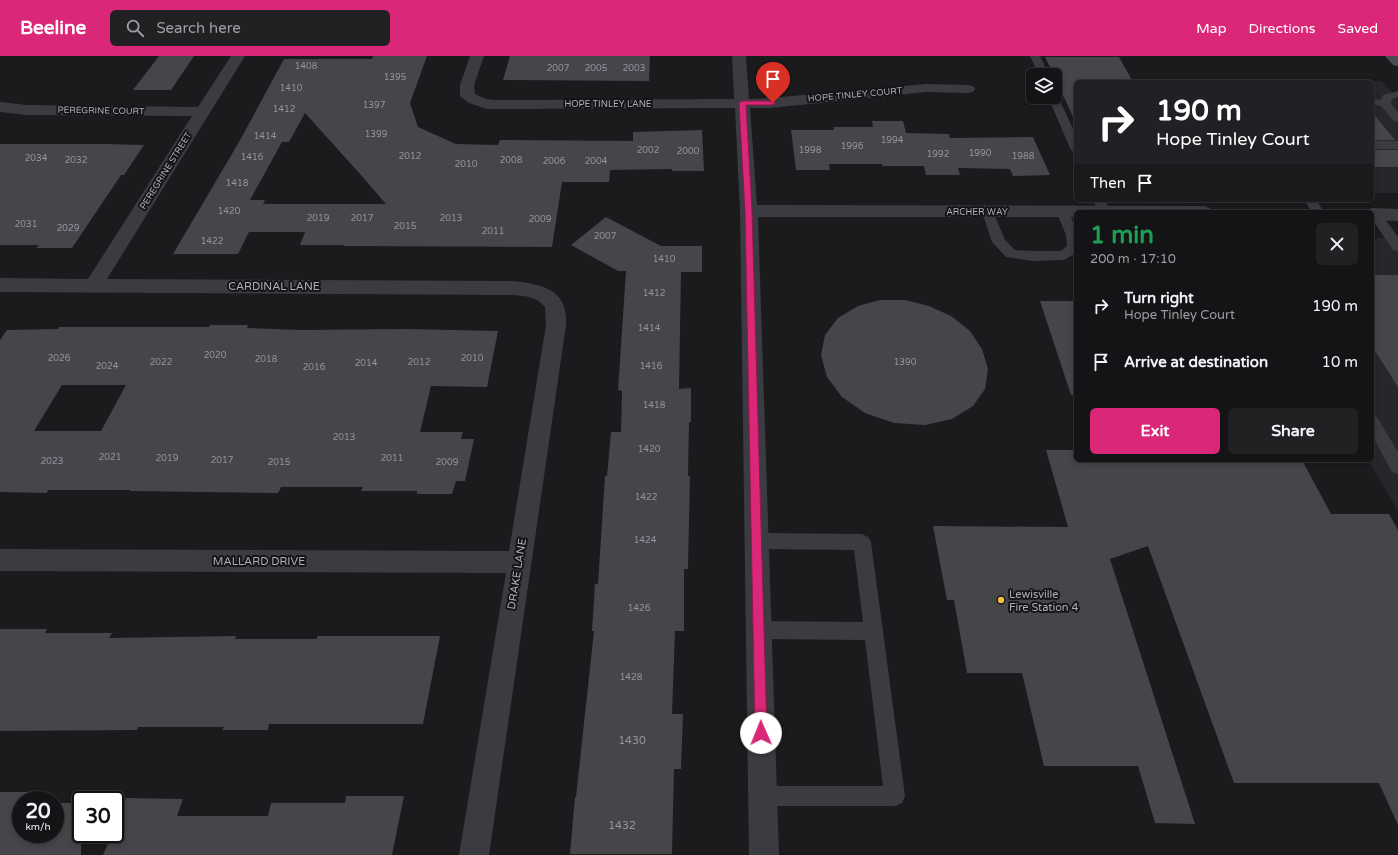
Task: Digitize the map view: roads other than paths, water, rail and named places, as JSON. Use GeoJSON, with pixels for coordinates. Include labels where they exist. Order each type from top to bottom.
{"type":"FeatureCollection","features":[{"type":"Feature","properties":{"kind":"main road"},"geometry":{"type":"LineString","coordinates":[[1392,56],[1398,62]]}},
{"type":"Feature","properties":{"kind":"street","name":"PEREGRINE STREET"},"geometry":{"type":"LineString","coordinates":[[94,286],[238,56]]}},
{"type":"Feature","properties":{"kind":"street","name":"HOPE TINLEY LANE"},"geometry":{"type":"LineString","coordinates":[[477,56],[466,90],[468,96],[485,104],[742,103]]}},
{"type":"Feature","properties":{"kind":"street"},"geometry":{"type":"LineString","coordinates":[[739,56],[749,211],[764,855]]}},
{"type":"Feature","properties":{"kind":"street","name":"HOPE TINLEY COURT"},"geometry":{"type":"LineString","coordinates":[[742,103],[773,103],[926,88],[968,89]]}},
{"type":"Feature","properties":{"kind":"street","name":"PEREGRINE COURT"},"geometry":{"type":"LineString","coordinates":[[0,106],[27,110],[203,112]]}},
{"type":"Feature","properties":{"kind":"street","name":"ARCHER WAY"},"geometry":{"type":"LineString","coordinates":[[749,211],[1062,211],[1101,206],[1170,210]]}},
{"type":"Feature","properties":{"kind":"street"},"geometry":{"type":"LineString","coordinates":[[1374,214],[1398,215]]}},
{"type":"Feature","properties":{"kind":"street","name":"CARDINAL LANE"},"geometry":{"type":"LineString","coordinates":[[0,285],[514,288],[532,290],[547,296]]}},
{"type":"Feature","properties":{"kind":"street","name":"DRAKE LANE"},"geometry":{"type":"LineString","coordinates":[[474,855],[518,562],[558,315],[557,307],[547,296]]}},
{"type":"Feature","properties":{"kind":"street","name":"MALLARD DRIVE"},"geometry":{"type":"LineString","coordinates":[[0,560],[518,562]]}},
{"type":"Feature","properties":{"kind":"lane"},"geometry":{"type":"LineString","coordinates":[[1035,56],[1041,68]]}},
{"type":"Feature","properties":{"kind":"lane"},"geometry":{"type":"LineString","coordinates":[[1385,104],[1387,97],[1398,94]]}},
{"type":"Feature","properties":{"kind":"lane"},"geometry":{"type":"LineString","coordinates":[[1374,101],[1385,104],[1398,119]]}},
{"type":"Feature","properties":{"kind":"lane"},"geometry":{"type":"LineString","coordinates":[[1056,104],[1074,144]]}},
{"type":"Feature","properties":{"kind":"lane"},"geometry":{"type":"LineString","coordinates":[[1374,145],[1398,145]]}},
{"type":"Feature","properties":{"kind":"lane"},"geometry":{"type":"LineString","coordinates":[[988,212],[998,242],[1011,254],[1032,256],[1064,255],[1074,248],[1072,235],[1062,211]]}},
{"type":"Feature","properties":{"kind":"lane"},"geometry":{"type":"LineString","coordinates":[[1374,214],[1398,247]]}},
{"type":"Feature","properties":{"kind":"lane"},"geometry":{"type":"LineString","coordinates":[[1374,425],[1398,467]]}},
{"type":"Feature","properties":{"kind":"lane"},"geometry":{"type":"LineString","coordinates":[[756,541],[862,542],[895,796],[763,796]]}},
{"type":"Feature","properties":{"kind":"lane"},"geometry":{"type":"LineString","coordinates":[[758,630],[874,631]]}},
{"type":"Feature","properties":{"kind":"place","name":"Lewisville Fire Station 4"},"geometry":{"type":"Point","coordinates":[1001,600]}}]}
